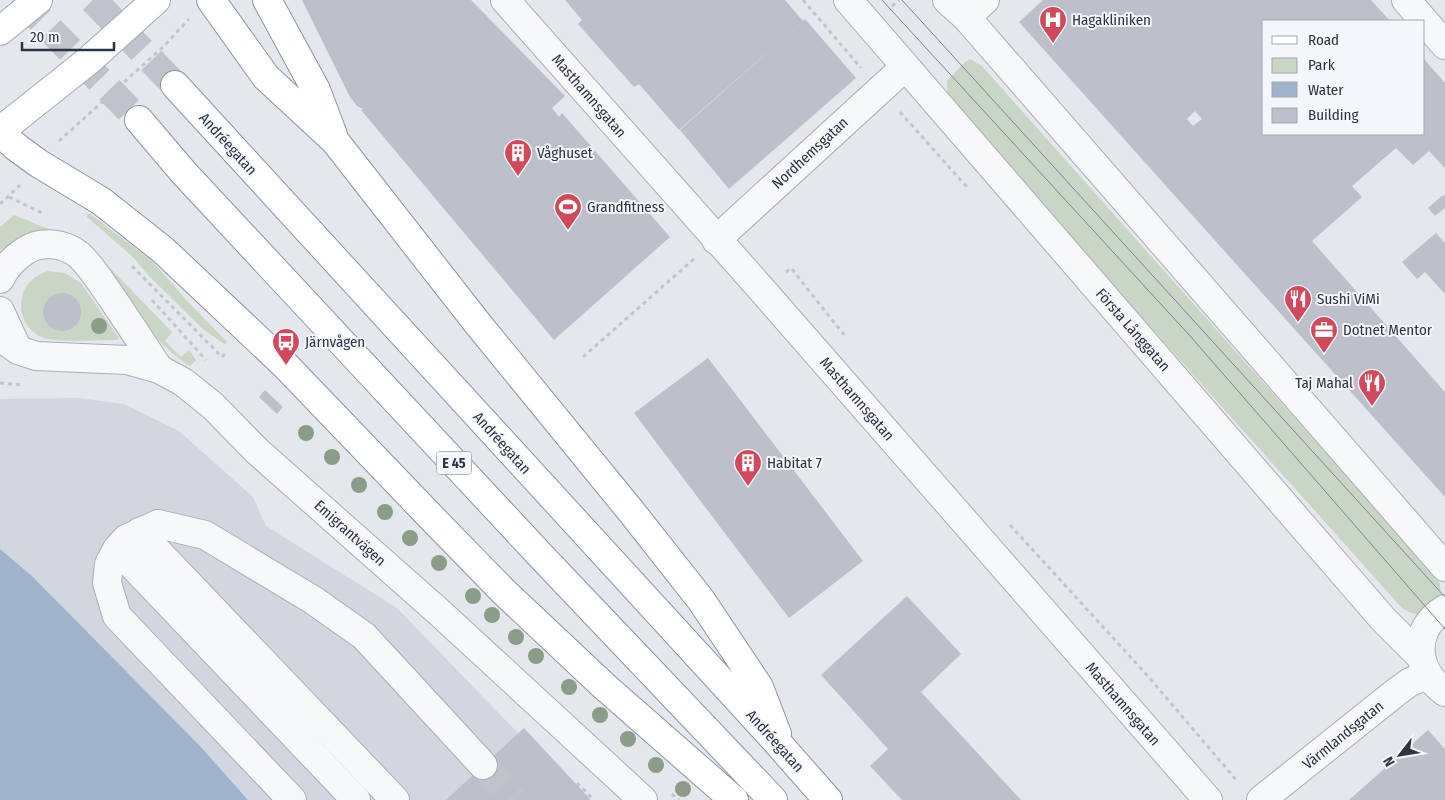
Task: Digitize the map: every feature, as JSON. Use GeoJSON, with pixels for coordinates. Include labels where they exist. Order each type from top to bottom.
{"type":"FeatureCollection","features":[{"type":"Feature","properties":{"kind":"main road"},"geometry":{"type":"LineString","coordinates":[[0,31],[38,0]]}},
{"type":"Feature","properties":{"kind":"main road"},"geometry":{"type":"LineString","coordinates":[[156,0],[88,61],[0,131],[16,147],[101,202],[163,250],[286,366],[504,592],[604,686],[734,800]]}},
{"type":"Feature","properties":{"kind":"main road"},"geometry":{"type":"LineString","coordinates":[[266,0],[316,90],[335,141]]}},
{"type":"Feature","properties":{"kind":"main road"},"geometry":{"type":"LineString","coordinates":[[203,7],[266,77],[335,141],[478,324],[702,600],[759,688],[783,750]]}},
{"type":"Feature","properties":{"kind":"main road","name":"Andréegatan"},"geometry":{"type":"LineString","coordinates":[[175,86],[828,800]]}},
{"type":"Feature","properties":{"kind":"main road","name":"E 45"},"geometry":{"type":"LineString","coordinates":[[139,120],[184,173],[541,556],[773,800]]}},
{"type":"Feature","properties":{"kind":"street","name":"Masthamnsgatan"},"geometry":{"type":"LineString","coordinates":[[505,0],[763,291],[1208,800]]}},
{"type":"Feature","properties":{"kind":"street","name":"Första Långgatan"},"geometry":{"type":"LineString","coordinates":[[848,0],[1431,674]]}},
{"type":"Feature","properties":{"kind":"street"},"geometry":{"type":"LineString","coordinates":[[1406,0],[1423,20]]}},
{"type":"Feature","properties":{"kind":"street"},"geometry":{"type":"LineString","coordinates":[[966,6],[1445,567]]}},
{"type":"Feature","properties":{"kind":"street"},"geometry":{"type":"LineString","coordinates":[[1425,22],[1445,45]]}},
{"type":"Feature","properties":{"kind":"street","name":"Nordhemsgatan"},"geometry":{"type":"LineString","coordinates":[[716,240],[905,67]]}},
{"type":"Feature","properties":{"kind":"street"},"geometry":{"type":"LineString","coordinates":[[0,280],[7,267],[20,254],[32,246],[50,244],[67,248],[78,255],[92,270],[159,369]]}},
{"type":"Feature","properties":{"kind":"street"},"geometry":{"type":"LineString","coordinates":[[0,311],[6,347]]}},
{"type":"Feature","properties":{"kind":"street","name":"Emigrantvägen"},"geometry":{"type":"LineString","coordinates":[[6,347],[36,356],[127,360],[159,369],[183,382],[213,406],[258,451],[440,613],[643,800]]}},
{"type":"Feature","properties":{"kind":"street"},"geometry":{"type":"LineString","coordinates":[[292,800],[117,616],[120,553],[158,524],[205,535],[320,605],[364,636],[483,765]]}},
{"type":"Feature","properties":{"kind":"street"},"geometry":{"type":"LineString","coordinates":[[120,553],[313,800]]}},
{"type":"Feature","properties":{"kind":"street"},"geometry":{"type":"LineString","coordinates":[[120,553],[334,800]]}},
{"type":"Feature","properties":{"kind":"street"},"geometry":{"type":"LineString","coordinates":[[120,553],[356,800]]}},
{"type":"Feature","properties":{"kind":"street"},"geometry":{"type":"LineString","coordinates":[[120,553],[376,800]]}},
{"type":"Feature","properties":{"kind":"street"},"geometry":{"type":"LineString","coordinates":[[120,553],[395,800]]}},
{"type":"Feature","properties":{"kind":"street"},"geometry":{"type":"LineString","coordinates":[[1431,674],[1421,642],[1426,628],[1434,617],[1445,609]]}},
{"type":"Feature","properties":{"kind":"street","name":"Värmlandsgatan"},"geometry":{"type":"LineString","coordinates":[[1251,793],[1410,682],[1431,674]]}},
{"type":"Feature","properties":{"kind":"path"},"geometry":{"type":"LineString","coordinates":[[0,204],[19,187],[38,163],[56,145],[164,46],[203,7]]}},
{"type":"Feature","properties":{"kind":"path"},"geometry":{"type":"LineString","coordinates":[[583,357],[716,240]]}},
{"type":"Feature","properties":{"kind":"path"},"geometry":{"type":"LineString","coordinates":[[763,291],[791,268],[848,340]]}},
{"type":"Feature","properties":{"kind":"path"},"geometry":{"type":"LineString","coordinates":[[0,383],[26,385]]}},
{"type":"Feature","properties":{"kind":"path"},"geometry":{"type":"LineString","coordinates":[[1005,519],[1251,793]]}},
{"type":"Feature","properties":{"kind":"shaded area"},"geometry":{"type":"Polygon","coordinates":[[[79,398],[124,404],[179,431],[253,497],[266,526],[397,608],[583,800],[248,800],[201,747],[32,576],[0,549],[0,399],[79,398]]]}},
{"type":"Feature","properties":{"kind":"green space"},"geometry":{"type":"Polygon","coordinates":[[[970,59],[982,66],[1430,570],[1440,583],[1441,597],[1427,611],[1415,614],[1402,608],[957,111],[948,97],[947,81],[970,59]]]}},
{"type":"Feature","properties":{"kind":"green space"},"geometry":{"type":"Polygon","coordinates":[[[87,214],[90,214],[151,260],[227,342],[225,344],[221,342],[203,329],[148,275],[133,257],[87,217],[87,214]]]}},
{"type":"Feature","properties":{"kind":"green space"},"geometry":{"type":"Polygon","coordinates":[[[14,215],[51,230],[53,237],[32,234],[16,239],[0,251],[0,227],[14,215]]]}},
{"type":"Feature","properties":{"kind":"green space"},"geometry":{"type":"Polygon","coordinates":[[[98,259],[103,261],[172,332],[165,341],[181,357],[189,350],[196,360],[190,366],[176,356],[150,331],[98,259]]]}},
{"type":"Feature","properties":{"kind":"green space"},"geometry":{"type":"Polygon","coordinates":[[[48,271],[65,273],[81,283],[119,338],[117,340],[52,340],[32,331],[23,317],[22,297],[31,281],[48,271]]]}},
{"type":"Feature","properties":{"kind":"water"},"geometry":{"type":"Polygon","coordinates":[[[0,549],[32,576],[201,747],[248,800],[0,800],[0,549]]]}},
{"type":"Feature","properties":{"kind":"building","name":"Våghuset"},"geometry":{"type":"Polygon","coordinates":[[[302,0],[471,0],[565,96],[552,108],[559,117],[562,113],[670,237],[554,340],[361,110],[363,109],[357,106],[350,97],[302,0]]]}},
{"type":"Feature","properties":{"kind":"building"},"geometry":{"type":"Polygon","coordinates":[[[565,0],[785,0],[803,21],[679,130],[639,84],[634,87],[578,24],[582,20],[565,0]]]}},
{"type":"Feature","properties":{"kind":"building"},"geometry":{"type":"Polygon","coordinates":[[[1043,0],[1371,0],[1389,20],[1262,20],[1262,135],[1425,135],[1425,60],[1445,83],[1445,168],[1429,151],[1413,165],[1396,148],[1352,186],[1362,197],[1312,241],[1445,392],[1445,497],[1019,22],[1043,0]],[[1195,111],[1187,119],[1193,126],[1202,119],[1195,111]]]}},
{"type":"Feature","properties":{"kind":"building"},"geometry":{"type":"Polygon","coordinates":[[[805,19],[856,78],[729,189],[680,130],[805,19]]]}},
{"type":"Feature","properties":{"kind":"building"},"geometry":{"type":"Polygon","coordinates":[[[1443,195],[1445,196],[1445,208],[1435,216],[1428,208],[1443,195]]]}},
{"type":"Feature","properties":{"kind":"building"},"geometry":{"type":"Polygon","coordinates":[[[1436,233],[1445,243],[1445,294],[1425,272],[1417,279],[1402,262],[1436,233]]]}},
{"type":"Feature","properties":{"kind":"building"},"geometry":{"type":"Polygon","coordinates":[[[62,293],[75,299],[81,312],[75,325],[62,331],[49,325],[43,312],[49,299],[62,293]]]}},
{"type":"Feature","properties":{"kind":"building","name":"Habitat 7"},"geometry":{"type":"Polygon","coordinates":[[[708,358],[863,561],[789,618],[634,413],[708,358]]]}},
{"type":"Feature","properties":{"kind":"building"},"geometry":{"type":"Polygon","coordinates":[[[265,390],[283,407],[277,414],[259,397],[265,390]]]}},
{"type":"Feature","properties":{"kind":"building"},"geometry":{"type":"Polygon","coordinates":[[[907,596],[961,654],[921,692],[1021,800],[902,800],[870,766],[888,749],[821,675],[907,596]]]}},
{"type":"Feature","properties":{"kind":"building"},"geometry":{"type":"Polygon","coordinates":[[[524,728],[591,800],[446,800],[524,728]]]}},
{"type":"Feature","properties":{"kind":"building"},"geometry":{"type":"Polygon","coordinates":[[[1428,730],[1445,749],[1445,800],[1349,800],[1428,730]]]}},
{"type":"Feature","properties":{"kind":"tunnel"},"geometry":{"type":"LineString","coordinates":[[21,0],[139,120]]}},
{"type":"Feature","properties":{"kind":"tunnel"},"geometry":{"type":"LineString","coordinates":[[93,0],[175,85]]}},
{"type":"Feature","properties":{"kind":"tunnel"},"geometry":{"type":"LineString","coordinates":[[483,765],[514,800]]}},
{"type":"Feature","properties":{"kind":"tram line"},"geometry":{"type":"LineString","coordinates":[[882,0],[1191,337],[1445,629]]}},
{"type":"Feature","properties":{"kind":"tram line"},"geometry":{"type":"LineString","coordinates":[[902,0],[1445,597]]}},
{"type":"Feature","properties":{"kind":"place","name":"Hagakliniken"},"geometry":{"type":"Point","coordinates":[1053,44]}},
{"type":"Feature","properties":{"kind":"place","name":"Våghuset"},"geometry":{"type":"Point","coordinates":[518,177]}},
{"type":"Feature","properties":{"kind":"place","name":"Grandfitness"},"geometry":{"type":"Point","coordinates":[568,231]}},
{"type":"Feature","properties":{"kind":"place","name":"Sushi ViMi"},"geometry":{"type":"Point","coordinates":[1298,323]}},
{"type":"Feature","properties":{"kind":"place","name":"Dotnet Mentor"},"geometry":{"type":"Point","coordinates":[1324,354]}},
{"type":"Feature","properties":{"kind":"place","name":"Järnvågen"},"geometry":{"type":"Point","coordinates":[286,366]}},
{"type":"Feature","properties":{"kind":"place","name":"Taj Mahal"},"geometry":{"type":"Point","coordinates":[1372,407]}},
{"type":"Feature","properties":{"kind":"place","name":"Habitat 7"},"geometry":{"type":"Point","coordinates":[748,487]}}]}
